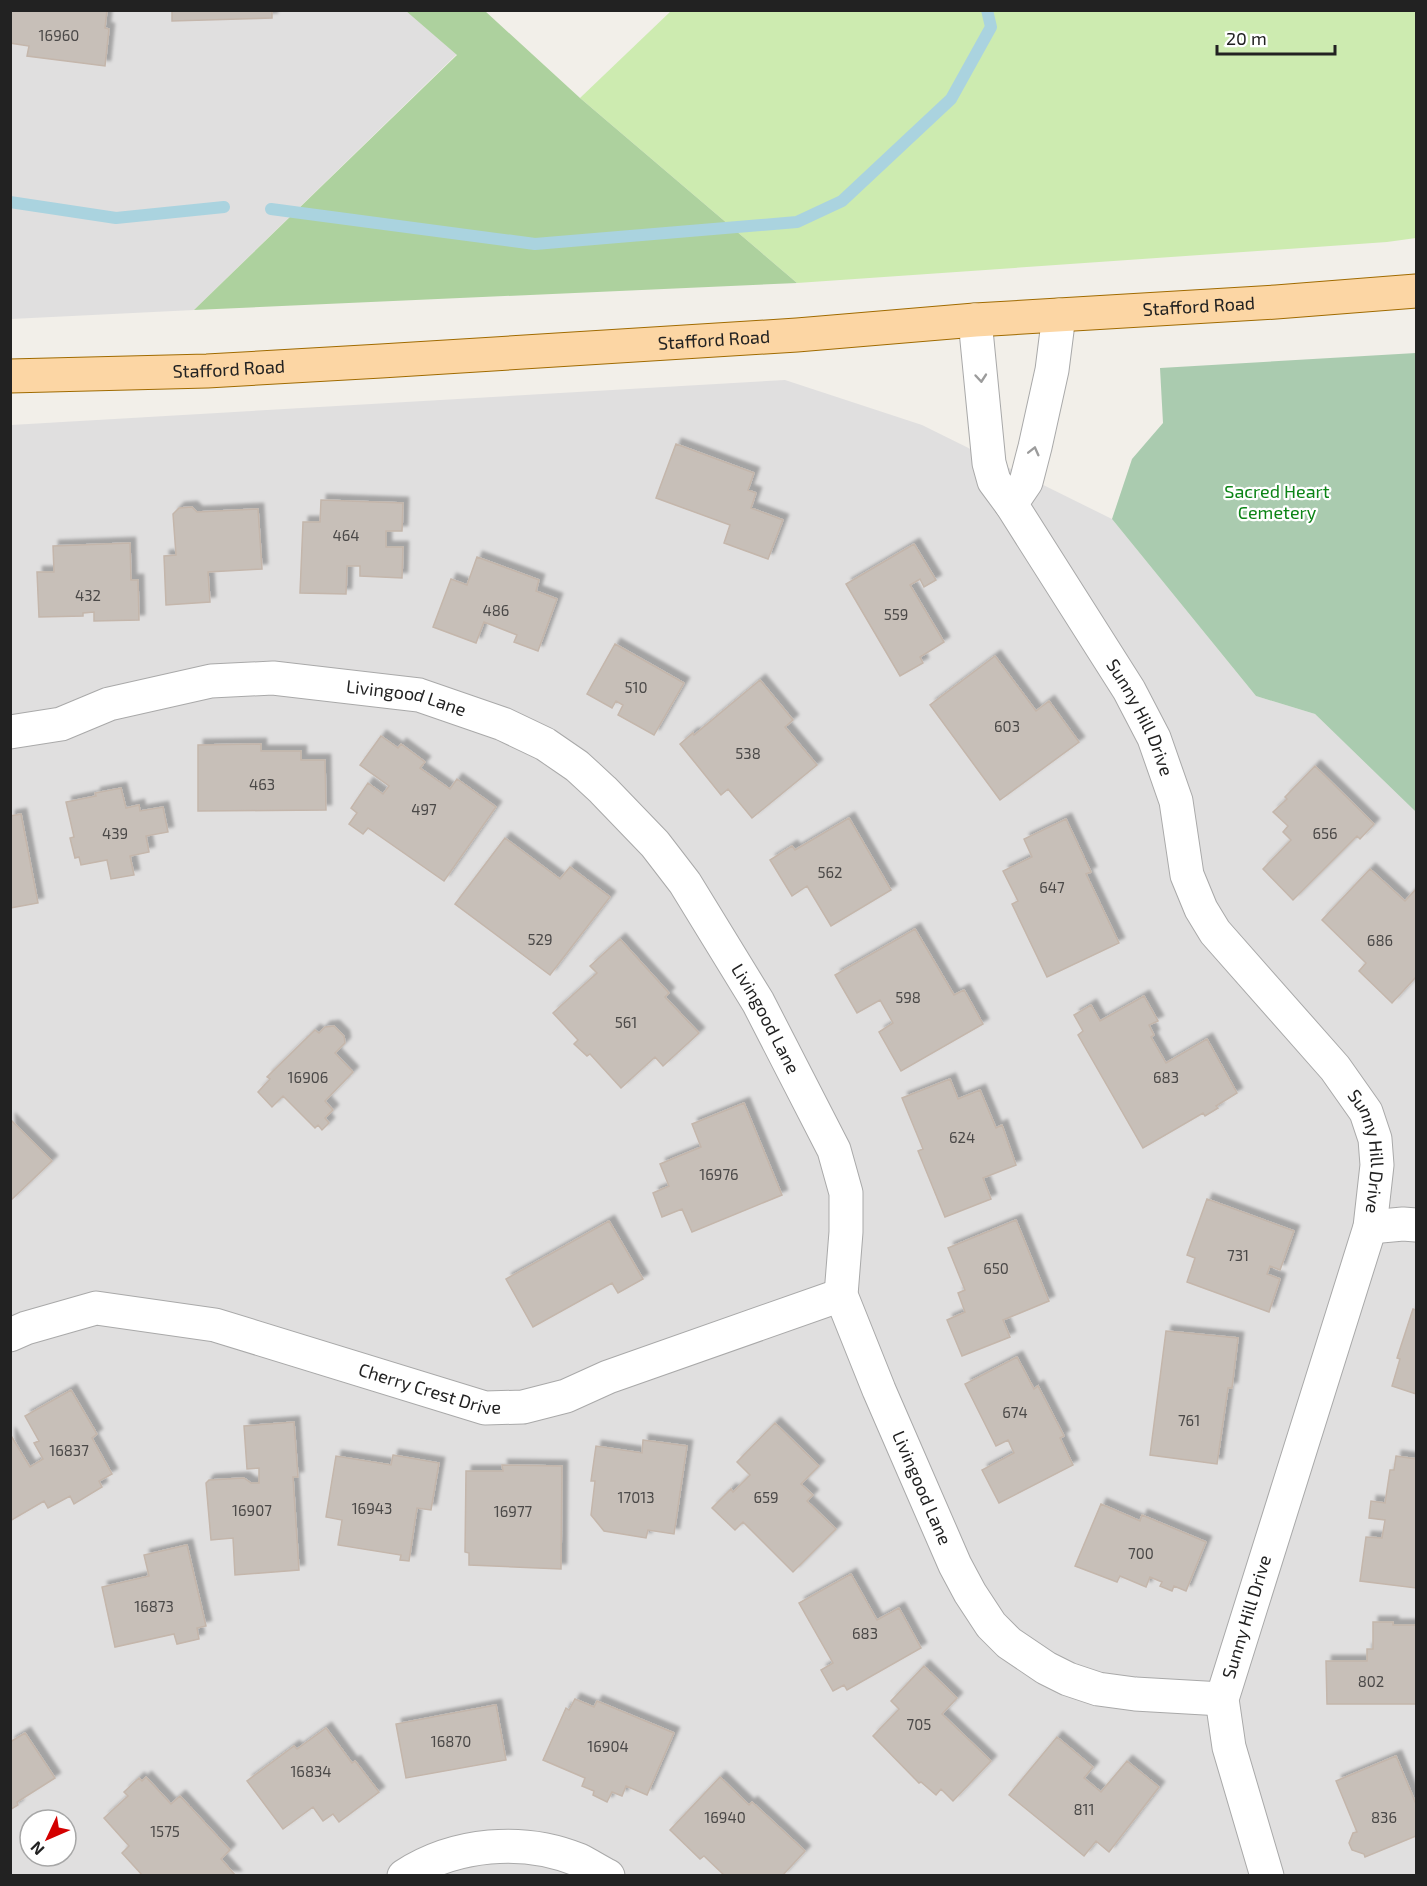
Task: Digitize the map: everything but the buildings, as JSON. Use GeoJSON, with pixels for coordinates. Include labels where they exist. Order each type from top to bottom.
{"type":"FeatureCollection","features":[{"type":"Feature","properties":{"kind":"main road","name":"Stafford Road"},"geometry":{"type":"LineString","coordinates":[[10,376],[242,369],[797,335],[975,320],[1416,291]]}},
{"type":"Feature","properties":{"kind":"street"},"geometry":{"type":"LineString","coordinates":[[1011,504],[1026,482],[1052,370],[1059,315]]}},
{"type":"Feature","properties":{"kind":"street","name":"Sunny Hill Drive"},"geometry":{"type":"LineString","coordinates":[[975,320],[989,463],[994,481],[1011,504],[1129,690],[1154,738],[1176,801],[1187,875],[1201,909],[1215,932],[1335,1068],[1366,1112],[1375,1139],[1377,1165],[1370,1227],[1222,1699],[1229,1747],[1267,1875]]}},
{"type":"Feature","properties":{"kind":"street","name":"Livingood Lane"},"geometry":{"type":"LineString","coordinates":[[10,732],[61,724],[109,704],[211,681],[273,678],[419,695],[503,724],[553,749],[577,766],[603,789],[655,844],[685,883],[758,1002],[834,1150],[846,1193],[846,1232],[841,1295],[955,1564],[970,1593],[991,1625],[1009,1643],[1046,1668],[1068,1679],[1098,1689],[1135,1694],[1222,1699]]}},
{"type":"Feature","properties":{"kind":"street"},"geometry":{"type":"LineString","coordinates":[[1370,1227],[1416,1225]]}},
{"type":"Feature","properties":{"kind":"street","name":"Cherry Crest Drive"},"geometry":{"type":"LineString","coordinates":[[10,1335],[26,1328],[96,1308],[215,1325],[485,1408],[523,1407],[566,1396],[608,1377],[841,1295]]}},
{"type":"Feature","properties":{"kind":"street"},"geometry":{"type":"LineString","coordinates":[[404,1875],[441,1857],[493,1846],[524,1847],[553,1852],[579,1860],[608,1875]]}},
{"type":"Feature","properties":{"kind":"shaded area"},"geometry":{"type":"Polygon","coordinates":[[[10,11],[406,11],[457,54],[194,310],[11,319],[10,11]]]}},
{"type":"Feature","properties":{"kind":"shaded area"},"geometry":{"type":"Polygon","coordinates":[[[785,380],[922,425],[1112,519],[1256,696],[1315,714],[1416,812],[1416,1875],[11,1876],[11,425],[785,380]]]}},
{"type":"Feature","properties":{"kind":"green space"},"geometry":{"type":"Polygon","coordinates":[[[406,11],[485,11],[580,98],[797,283],[194,310],[457,55],[406,11]]]}},
{"type":"Feature","properties":{"kind":"green space"},"geometry":{"type":"Polygon","coordinates":[[[671,11],[1416,11],[1416,238],[1387,242],[797,283],[580,98],[671,11]]]}},
{"type":"Feature","properties":{"kind":"green space","name":"Sacred Heart Cemetery"},"geometry":{"type":"Polygon","coordinates":[[[1416,353],[1416,812],[1315,714],[1256,696],[1112,519],[1132,459],[1163,423],[1160,368],[1416,353]]]}},
{"type":"Feature","properties":{"kind":"waterway"},"geometry":{"type":"LineString","coordinates":[[271,209],[535,244],[797,222],[842,201],[951,99],[991,27],[987,10]]}},
{"type":"Feature","properties":{"kind":"waterway"},"geometry":{"type":"LineString","coordinates":[[10,202],[116,218],[224,207]]}}]}
